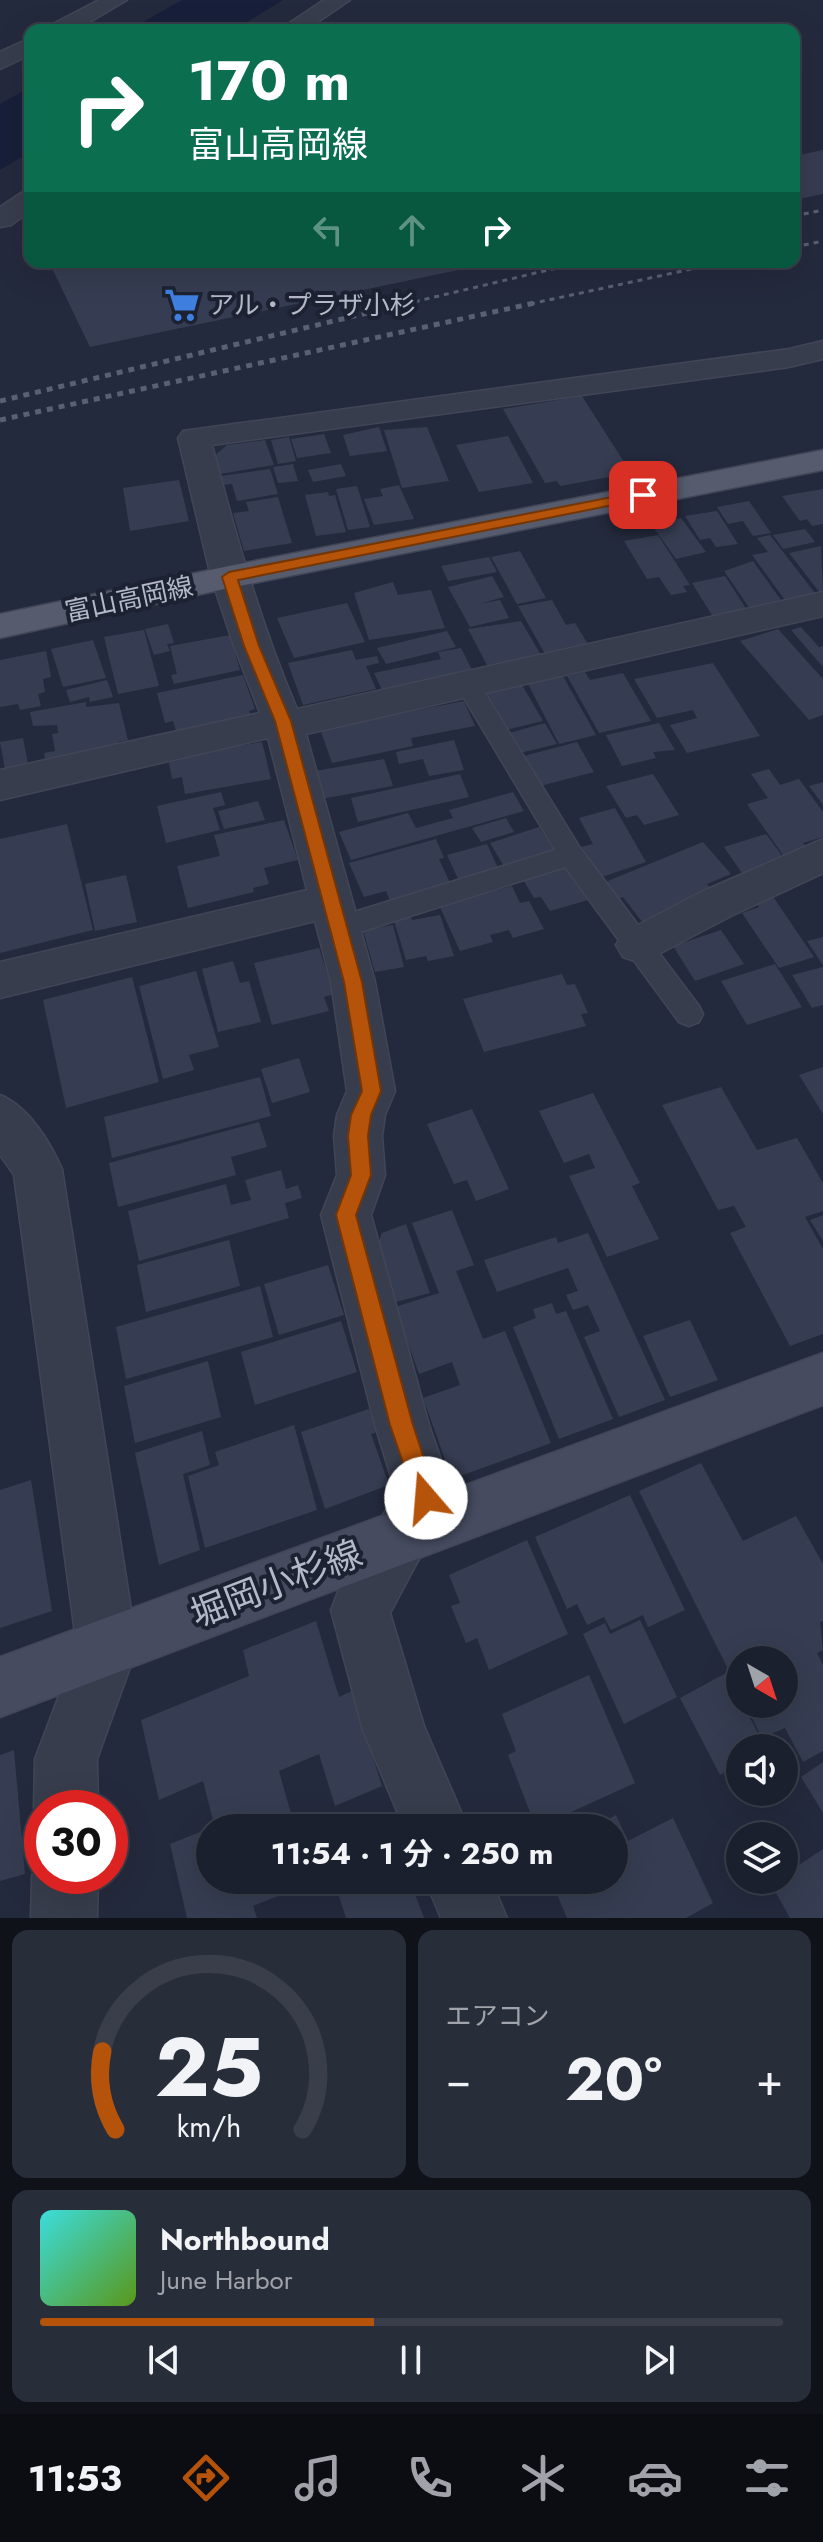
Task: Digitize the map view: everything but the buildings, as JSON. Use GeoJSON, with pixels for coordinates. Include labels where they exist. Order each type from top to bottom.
{"type":"FeatureCollection","features":[{"type":"Feature","properties":{"kind":"main road","name":"富山高岡線"},"geometry":{"type":"LineString","coordinates":[[0,626],[229,577],[823,460]]}},
{"type":"Feature","properties":{"kind":"main road","name":"堀岡小杉線"},"geometry":{"type":"LineString","coordinates":[[0,1687],[823,1379]]}},
{"type":"Feature","properties":{"kind":"street"},"geometry":{"type":"LineString","coordinates":[[62,20],[116,0]]}},
{"type":"Feature","properties":{"kind":"street"},"geometry":{"type":"LineString","coordinates":[[300,24],[339,0]]}},
{"type":"Feature","properties":{"kind":"street"},"geometry":{"type":"LineString","coordinates":[[0,62],[24,48]]}},
{"type":"Feature","properties":{"kind":"street"},"geometry":{"type":"LineString","coordinates":[[1,219],[24,203]]}},
{"type":"Feature","properties":{"kind":"street"},"geometry":{"type":"LineString","coordinates":[[430,1814],[394,1730],[360,1610],[401,1535],[426,1498],[402,1425],[346,1215],[361,1175],[358,1136],[361,1115],[371,1091],[353,982],[283,723],[229,577],[194,438],[789,358],[823,350]]}},
{"type":"Feature","properties":{"kind":"street"},"geometry":{"type":"LineString","coordinates":[[0,785],[823,604]]}},
{"type":"Feature","properties":{"kind":"street"},"geometry":{"type":"LineString","coordinates":[[638,945],[716,904],[823,855]]}},
{"type":"Feature","properties":{"kind":"street"},"geometry":{"type":"LineString","coordinates":[[0,980],[334,915]]}},
{"type":"Feature","properties":{"kind":"street"},"geometry":{"type":"LineString","coordinates":[[0,1116],[38,1169],[107,1648],[66,1759],[66,1790]]}},
{"type":"Feature","properties":{"kind":"street"},"geometry":{"type":"LineString","coordinates":[[64,1918],[65,1894]]}},
{"type":"Feature","properties":{"kind":"street"},"geometry":{"type":"LineString","coordinates":[[464,1894],[474,1918]]}},
{"type":"Feature","properties":{"kind":"lane"},"geometry":{"type":"LineString","coordinates":[[467,683],[571,855],[689,1014]]}},
{"type":"Feature","properties":{"kind":"lane"},"geometry":{"type":"LineString","coordinates":[[334,915],[571,855]]}},
{"type":"Feature","properties":{"kind":"water"},"geometry":{"type":"Polygon","coordinates":[[[182,0],[283,0],[244,24],[140,24],[182,0]]]}},
{"type":"Feature","properties":{"kind":"water"},"geometry":{"type":"Polygon","coordinates":[[[24,90],[24,156],[0,170],[0,104],[24,90]]]}},
{"type":"Feature","properties":{"kind":"railway"},"geometry":{"type":"LineString","coordinates":[[800,215],[823,210]]}},
{"type":"Feature","properties":{"kind":"railway"},"geometry":{"type":"LineString","coordinates":[[800,246],[823,241]]}},
{"type":"Feature","properties":{"kind":"railway"},"geometry":{"type":"LineString","coordinates":[[405,304],[557,268]]}},
{"type":"Feature","properties":{"kind":"railway"},"geometry":{"type":"LineString","coordinates":[[530,304],[696,268]]}},
{"type":"Feature","properties":{"kind":"railway"},"geometry":{"type":"LineString","coordinates":[[0,401],[413,302]]}},
{"type":"Feature","properties":{"kind":"railway"},"geometry":{"type":"LineString","coordinates":[[0,420],[539,302]]}},
{"type":"Feature","properties":{"kind":"place","name":"アル・プラザ小杉"},"geometry":{"type":"Point","coordinates":[182,305]}},
{"type":"Feature","properties":{"kind":"route"},"geometry":{"type":"LineString","coordinates":[[426,1498],[402,1425],[346,1215],[361,1175],[358,1136],[361,1115],[371,1091],[353,982],[283,721],[252,646],[229,577],[643,495]]}}]}
